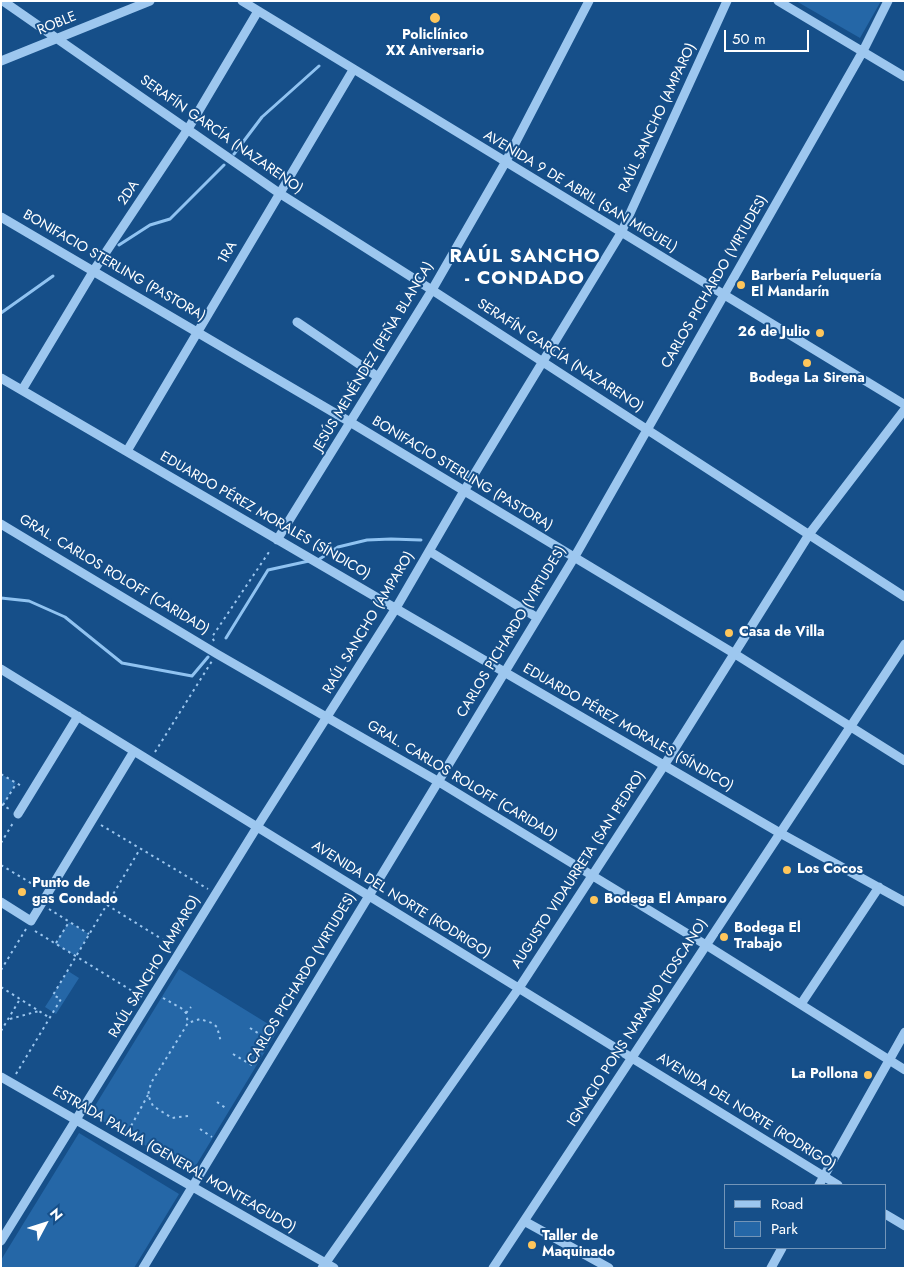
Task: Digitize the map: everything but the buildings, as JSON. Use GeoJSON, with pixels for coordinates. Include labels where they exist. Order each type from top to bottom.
{"type":"FeatureCollection","features":[{"type":"Feature","properties":{"kind":"street","name":"SERAFÍN GARCÍA (NAZARENO)"},"geometry":{"type":"LineString","coordinates":[[3,1],[279,193],[905,596]]}},
{"type":"Feature","properties":{"kind":"street","name":"ROBLE"},"geometry":{"type":"LineString","coordinates":[[1,61],[150,1]]}},
{"type":"Feature","properties":{"kind":"street","name":"AVENIDA 9 DE ABRIL (SAN MIGUEL)"},"geometry":{"type":"LineString","coordinates":[[242,1],[905,407]]}},
{"type":"Feature","properties":{"kind":"street","name":"JESÚS MENÉNDEZ (PEÑA BLANCA)"},"geometry":{"type":"LineString","coordinates":[[278,540],[432,290],[505,162],[589,1]]}},
{"type":"Feature","properties":{"kind":"street","name":"RAÚL SANCHO (AMPARO)"},"geometry":{"type":"LineString","coordinates":[[1,1241],[5,1226],[77,1120],[257,827],[396,608],[464,491],[621,233],[727,1]]}},
{"type":"Feature","properties":{"kind":"street"},"geometry":{"type":"LineString","coordinates":[[778,1],[905,77]]}},
{"type":"Feature","properties":{"kind":"street","name":"CARLOS PICHARDO (VIRTUDES)"},"geometry":{"type":"LineString","coordinates":[[143,1268],[536,617],[574,558],[863,51],[888,1]]}},
{"type":"Feature","properties":{"kind":"street","name":"2DA"},"geometry":{"type":"LineString","coordinates":[[22,390],[94,270],[188,129],[258,11]]}},
{"type":"Feature","properties":{"kind":"street","name":"1RA"},"geometry":{"type":"LineString","coordinates":[[127,451],[353,70]]}},
{"type":"Feature","properties":{"kind":"street","name":"BONIFACIO STERLING (PASTORA)"},"geometry":{"type":"LineString","coordinates":[[1,217],[350,422],[734,654],[905,761]]}},
{"type":"Feature","properties":{"kind":"street"},"geometry":{"type":"LineString","coordinates":[[297,322],[378,377]]}},
{"type":"Feature","properties":{"kind":"street","name":"EDUARDO PÉREZ MORALES (SÍNDICO)"},"geometry":{"type":"LineString","coordinates":[[1,378],[780,832],[905,902]]}},
{"type":"Feature","properties":{"kind":"street","name":"AUGUSTO VIDAURRETA (SAN PEDRO)"},"geometry":{"type":"LineString","coordinates":[[327,1266],[519,988],[591,874],[665,764],[810,534],[905,407]]}},
{"type":"Feature","properties":{"kind":"street","name":"GRAL. CARLOS ROLOFF (CARIDAD)"},"geometry":{"type":"LineString","coordinates":[[1,524],[217,654],[328,717],[591,874],[706,944],[905,1070]]}},
{"type":"Feature","properties":{"kind":"street"},"geometry":{"type":"LineString","coordinates":[[429,551],[536,617]]}},
{"type":"Feature","properties":{"kind":"street","name":"IGNACIO PONS NARANJO (TOSCANO)"},"geometry":{"type":"LineString","coordinates":[[493,1268],[905,644]]}},
{"type":"Feature","properties":{"kind":"street","name":"AVENIDA DEL NORTE (RODRIGO)"},"geometry":{"type":"LineString","coordinates":[[1,669],[836,1184]]}},
{"type":"Feature","properties":{"kind":"street"},"geometry":{"type":"LineString","coordinates":[[18,814],[78,716]]}},
{"type":"Feature","properties":{"kind":"street"},"geometry":{"type":"LineString","coordinates":[[1,902],[29,923],[134,752]]}},
{"type":"Feature","properties":{"kind":"street"},"geometry":{"type":"LineString","coordinates":[[801,1004],[879,887]]}},
{"type":"Feature","properties":{"kind":"street"},"geometry":{"type":"LineString","coordinates":[[820,1184],[888,1059],[905,1032]]}},
{"type":"Feature","properties":{"kind":"street","name":"ESTRADA PALMA (GENERAL MONTEAGUDO)"},"geometry":{"type":"LineString","coordinates":[[1,1077],[327,1266]]}},
{"type":"Feature","properties":{"kind":"street"},"geometry":{"type":"LineString","coordinates":[[886,1215],[905,1226]]}},
{"type":"Feature","properties":{"kind":"street"},"geometry":{"type":"LineString","coordinates":[[524,1221],[608,1268]]}},
{"type":"Feature","properties":{"kind":"street"},"geometry":{"type":"LineString","coordinates":[[771,1268],[781,1249]]}},
{"type":"Feature","properties":{"kind":"path"},"geometry":{"type":"LineString","coordinates":[[1,774],[31,792]]}},
{"type":"Feature","properties":{"kind":"path"},"geometry":{"type":"LineString","coordinates":[[1,843],[18,814],[2,804],[16,783]]}},
{"type":"Feature","properties":{"kind":"path"},"geometry":{"type":"LineString","coordinates":[[92,820],[216,894]]}},
{"type":"Feature","properties":{"kind":"path"},"geometry":{"type":"LineString","coordinates":[[11,1082],[61,999],[53,994],[140,849]]}},
{"type":"Feature","properties":{"kind":"path"},"geometry":{"type":"LineString","coordinates":[[1,865],[47,893]]}},
{"type":"Feature","properties":{"kind":"path"},"geometry":{"type":"LineString","coordinates":[[41,904],[89,934]]}},
{"type":"Feature","properties":{"kind":"path"},"geometry":{"type":"LineString","coordinates":[[107,905],[181,951]]}},
{"type":"Feature","properties":{"kind":"path"},"geometry":{"type":"LineString","coordinates":[[55,944],[69,922]]}},
{"type":"Feature","properties":{"kind":"path"},"geometry":{"type":"LineString","coordinates":[[1,970],[29,923],[55,944],[150,1002]]}},
{"type":"Feature","properties":{"kind":"path"},"geometry":{"type":"LineString","coordinates":[[1,987],[50,1018]]}},
{"type":"Feature","properties":{"kind":"path"},"geometry":{"type":"LineString","coordinates":[[155,993],[186,1013],[188,1023]]}},
{"type":"Feature","properties":{"kind":"path"},"geometry":{"type":"LineString","coordinates":[[1,1031],[20,999]]}},
{"type":"Feature","properties":{"kind":"path"},"geometry":{"type":"LineString","coordinates":[[186,1013],[191,1007]]}},
{"type":"Feature","properties":{"kind":"path"},"geometry":{"type":"LineString","coordinates":[[8,1020],[39,1011]]}},
{"type":"Feature","properties":{"kind":"path"},"geometry":{"type":"LineString","coordinates":[[121,1145],[148,1095],[151,1083],[188,1023],[200,1019],[212,1023],[217,1028],[221,1042]]}},
{"type":"Feature","properties":{"kind":"path"},"geometry":{"type":"LineString","coordinates":[[250,1028],[278,1045]]}},
{"type":"Feature","properties":{"kind":"path"},"geometry":{"type":"LineString","coordinates":[[234,1054],[263,1071]]}},
{"type":"Feature","properties":{"kind":"path"},"geometry":{"type":"LineString","coordinates":[[148,1095],[153,1106],[172,1118],[188,1116]]}},
{"type":"Feature","properties":{"kind":"path"},"geometry":{"type":"LineString","coordinates":[[217,1102],[237,1114]]}},
{"type":"Feature","properties":{"kind":"path"},"geometry":{"type":"LineString","coordinates":[[200,1129],[220,1142]]}},
{"type":"Feature","properties":{"kind":"green space"},"geometry":{"type":"Polygon","coordinates":[[[796,1],[881,1],[860,38],[796,1]]]}},
{"type":"Feature","properties":{"kind":"green space"},"geometry":{"type":"Polygon","coordinates":[[[1,774],[16,783],[3,805],[1,804],[1,774]]]}},
{"type":"Feature","properties":{"kind":"green space"},"geometry":{"type":"Polygon","coordinates":[[[69,922],[89,934],[76,956],[55,944],[69,922]]]}},
{"type":"Feature","properties":{"kind":"green space"},"geometry":{"type":"Polygon","coordinates":[[[179,969],[278,1030],[192,1172],[90,1114],[179,969]]]}},
{"type":"Feature","properties":{"kind":"green space"},"geometry":{"type":"Polygon","coordinates":[[[68,971],[79,978],[56,1014],[45,1007],[68,971]]]}},
{"type":"Feature","properties":{"kind":"green space"},"geometry":{"type":"Polygon","coordinates":[[[79,1133],[179,1194],[134,1268],[1,1268],[1,1260],[79,1133]]]}},
{"type":"Feature","properties":{"kind":"waterway"},"geometry":{"type":"LineString","coordinates":[[234,154],[262,117],[319,66]]}},
{"type":"Feature","properties":{"kind":"waterway"},"geometry":{"type":"LineString","coordinates":[[119,245],[150,225],[170,219],[224,165]]}},
{"type":"Feature","properties":{"kind":"waterway"},"geometry":{"type":"LineString","coordinates":[[1,313],[53,276]]}},
{"type":"Feature","properties":{"kind":"waterway"},"geometry":{"type":"LineString","coordinates":[[318,560],[338,547],[367,540],[421,540]]}},
{"type":"Feature","properties":{"kind":"waterway"},"geometry":{"type":"LineString","coordinates":[[226,638],[268,570],[309,561]]}},
{"type":"Feature","properties":{"kind":"waterway"},"geometry":{"type":"LineString","coordinates":[[1,598],[29,601],[65,617],[122,663],[192,676],[208,657]]}},
{"type":"Feature","properties":{"kind":"place","name":"Policlínico XX Aniversario"},"geometry":{"type":"Point","coordinates":[435,18]}},
{"type":"Feature","properties":{"kind":"place","name":"Barbería Peluquería El Mandarín"},"geometry":{"type":"Point","coordinates":[741,285]}},
{"type":"Feature","properties":{"kind":"place","name":"26 de Julio"},"geometry":{"type":"Point","coordinates":[820,333]}},
{"type":"Feature","properties":{"kind":"place","name":"Bodega La Sirena"},"geometry":{"type":"Point","coordinates":[807,363]}},
{"type":"Feature","properties":{"kind":"place","name":"Casa de Villa"},"geometry":{"type":"Point","coordinates":[729,633]}},
{"type":"Feature","properties":{"kind":"place","name":"Los Cocos"},"geometry":{"type":"Point","coordinates":[787,870]}},
{"type":"Feature","properties":{"kind":"place","name":"Punto de gas Condado"},"geometry":{"type":"Point","coordinates":[22,892]}},
{"type":"Feature","properties":{"kind":"place","name":"Bodega El Amparo"},"geometry":{"type":"Point","coordinates":[594,900]}},
{"type":"Feature","properties":{"kind":"place","name":"Bodega El Trabajo"},"geometry":{"type":"Point","coordinates":[724,937]}},
{"type":"Feature","properties":{"kind":"place","name":"La Pollona"},"geometry":{"type":"Point","coordinates":[868,1075]}},
{"type":"Feature","properties":{"kind":"place","name":"Taller de Maquinado"},"geometry":{"type":"Point","coordinates":[532,1245]}},
{"type":"Feature","properties":{"kind":"district","name":"RAÚL SANCHO - CONDADO"},"geometry":{"type":"Point","coordinates":[525,268]}}]}
